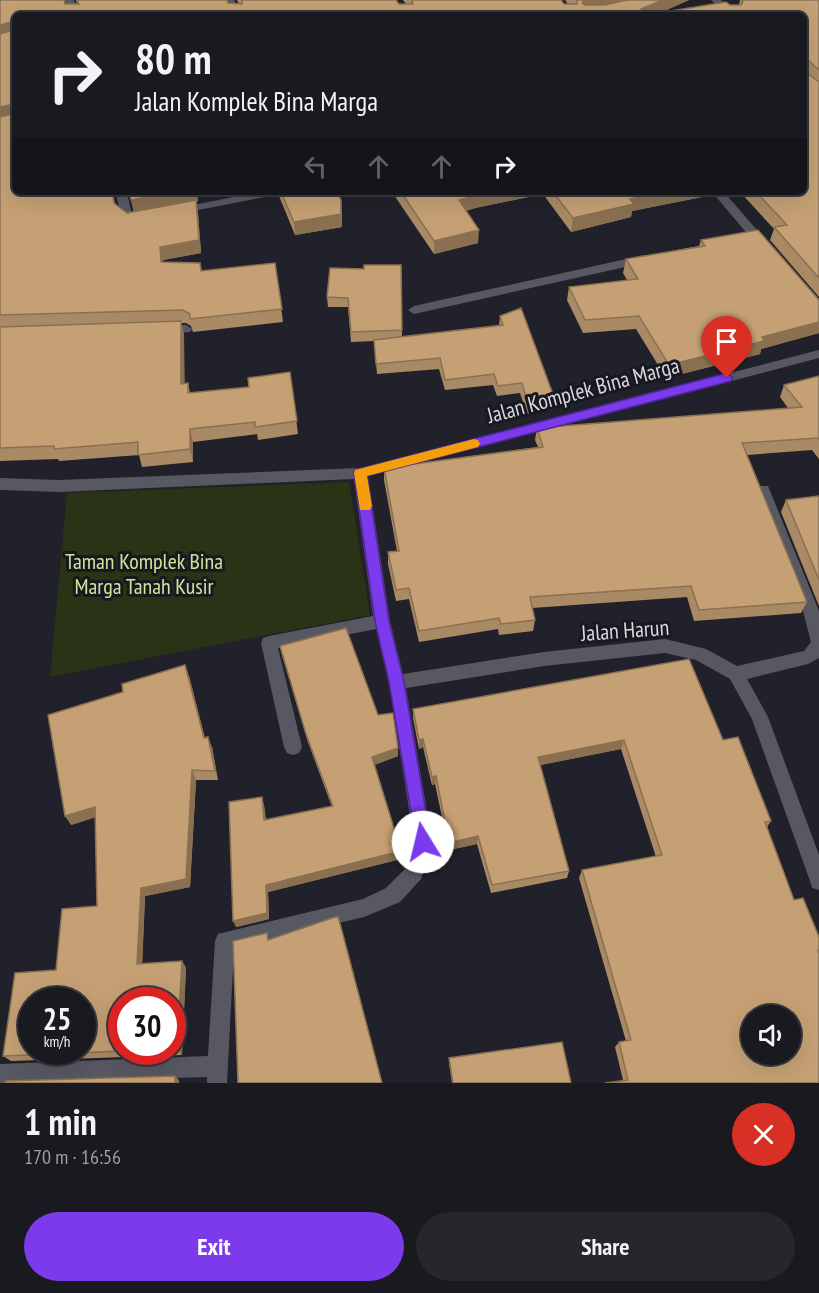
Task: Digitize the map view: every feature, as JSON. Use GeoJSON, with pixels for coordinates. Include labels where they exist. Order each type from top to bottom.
{"type":"FeatureCollection","features":[{"type":"Feature","properties":{"kind":"street"},"geometry":{"type":"LineString","coordinates":[[716,0],[730,12]]}},
{"type":"Feature","properties":{"kind":"street"},"geometry":{"type":"LineString","coordinates":[[123,195],[127,218],[147,217]]}},
{"type":"Feature","properties":{"kind":"street"},"geometry":{"type":"LineString","coordinates":[[171,212],[259,195]]}},
{"type":"Feature","properties":{"kind":"street"},"geometry":{"type":"LineString","coordinates":[[720,195],[749,236],[777,260]]}},
{"type":"Feature","properties":{"kind":"street"},"geometry":{"type":"LineString","coordinates":[[414,310],[653,257]]}},
{"type":"Feature","properties":{"kind":"street"},"geometry":{"type":"LineString","coordinates":[[151,330],[186,329]]}},
{"type":"Feature","properties":{"kind":"street","name":"Jalan Komplek Bina Marga"},"geometry":{"type":"LineString","coordinates":[[0,484],[59,486],[360,473],[819,354]]}},
{"type":"Feature","properties":{"kind":"street"},"geometry":{"type":"LineString","coordinates":[[0,1074],[217,1074],[225,941],[364,908],[393,895],[414,873],[423,842],[397,682],[382,621],[360,473]]}},
{"type":"Feature","properties":{"kind":"street"},"geometry":{"type":"LineString","coordinates":[[763,490],[810,611],[819,642],[816,651],[808,657],[736,674],[760,717],[819,880]]}},
{"type":"Feature","properties":{"kind":"street"},"geometry":{"type":"LineString","coordinates":[[293,747],[269,643],[382,621]]}},
{"type":"Feature","properties":{"kind":"street","name":"Jalan Harun"},"geometry":{"type":"LineString","coordinates":[[397,682],[544,659],[665,646],[700,654],[736,674]]}},
{"type":"Feature","properties":{"kind":"green space","name":"Taman Komplek Bina Marga Tanah Kusir"},"geometry":{"type":"Polygon","coordinates":[[[349,482],[370,615],[50,677],[67,493],[349,482]]]}},
{"type":"Feature","properties":{"kind":"building"},"geometry":{"type":"Polygon","coordinates":[[[0,0],[64,0],[65,4],[79,4],[77,0],[227,0],[228,3],[242,4],[242,0],[396,0],[399,4],[413,4],[412,0],[561,0],[564,4],[577,4],[577,0],[585,0],[582,3],[585,5],[605,5],[627,0],[663,0],[641,9],[642,12],[12,12],[12,23],[0,25],[0,0]]]}},
{"type":"Feature","properties":{"kind":"building"},"geometry":{"type":"Polygon","coordinates":[[[741,0],[819,0],[819,70],[807,62],[807,12],[664,12],[726,2],[730,5],[741,5],[743,2],[741,0]]]}},
{"type":"Feature","properties":{"kind":"building"},"geometry":{"type":"Polygon","coordinates":[[[12,30],[12,106],[0,107],[0,34],[12,30]]]}},
{"type":"Feature","properties":{"kind":"building"},"geometry":{"type":"Polygon","coordinates":[[[807,73],[819,82],[819,278],[774,227],[787,225],[759,195],[807,195],[807,73]]]}},
{"type":"Feature","properties":{"kind":"building"},"geometry":{"type":"Polygon","coordinates":[[[12,114],[12,195],[113,195],[114,203],[127,213],[196,200],[199,240],[160,247],[161,262],[200,263],[201,271],[275,263],[282,309],[190,319],[190,314],[183,310],[0,315],[0,117],[12,114]]]}},
{"type":"Feature","properties":{"kind":"building"},"geometry":{"type":"Polygon","coordinates":[[[130,195],[158,195],[131,200],[130,195]]]}},
{"type":"Feature","properties":{"kind":"building"},"geometry":{"type":"Polygon","coordinates":[[[282,195],[338,195],[341,200],[341,214],[294,222],[282,195]]]}},
{"type":"Feature","properties":{"kind":"building"},"geometry":{"type":"Polygon","coordinates":[[[403,195],[479,195],[459,200],[479,230],[434,241],[403,195]]]}},
{"type":"Feature","properties":{"kind":"building"},"geometry":{"type":"Polygon","coordinates":[[[555,195],[650,195],[630,199],[634,204],[573,218],[555,195]]]}},
{"type":"Feature","properties":{"kind":"building"},"geometry":{"type":"Polygon","coordinates":[[[758,230],[819,300],[819,322],[762,337],[764,341],[669,365],[639,316],[585,320],[569,287],[638,279],[626,259],[705,246],[701,240],[758,230]]]}},
{"type":"Feature","properties":{"kind":"building"},"geometry":{"type":"Polygon","coordinates":[[[364,265],[401,265],[402,330],[351,332],[348,298],[327,297],[330,268],[364,269],[364,265]]]}},
{"type":"Feature","properties":{"kind":"building"},"geometry":{"type":"Polygon","coordinates":[[[521,308],[554,397],[528,404],[522,383],[498,386],[494,374],[445,380],[440,358],[376,364],[374,340],[503,325],[500,316],[521,308]]]}},
{"type":"Feature","properties":{"kind":"building"},"geometry":{"type":"Polygon","coordinates":[[[181,321],[181,384],[188,383],[188,393],[249,387],[248,378],[290,372],[297,421],[255,427],[255,422],[190,429],[190,449],[138,455],[138,442],[54,449],[54,446],[0,448],[0,327],[181,321]]]}},
{"type":"Feature","properties":{"kind":"building"},"geometry":{"type":"Polygon","coordinates":[[[819,376],[819,439],[742,443],[807,602],[699,610],[691,586],[530,597],[535,620],[501,624],[499,618],[419,631],[409,588],[396,590],[388,552],[399,551],[384,468],[543,447],[537,428],[802,407],[784,385],[819,376]]]}},
{"type":"Feature","properties":{"kind":"building"},"geometry":{"type":"Polygon","coordinates":[[[819,496],[819,580],[786,500],[819,496]]]}},
{"type":"Feature","properties":{"kind":"building"},"geometry":{"type":"Polygon","coordinates":[[[346,628],[378,715],[393,713],[398,748],[372,757],[401,851],[266,885],[267,913],[233,921],[229,802],[262,797],[264,820],[333,806],[306,734],[280,646],[346,628]]]}},
{"type":"Feature","properties":{"kind":"building"},"geometry":{"type":"Polygon","coordinates":[[[689,659],[723,740],[738,737],[771,821],[765,822],[794,900],[803,898],[819,937],[819,1083],[605,1083],[628,1080],[619,1042],[631,1040],[582,870],[662,855],[624,740],[538,757],[569,871],[492,885],[478,836],[449,843],[436,776],[432,777],[423,739],[419,740],[413,709],[689,659]]]}},
{"type":"Feature","properties":{"kind":"building"},"geometry":{"type":"Polygon","coordinates":[[[185,665],[204,738],[208,737],[215,771],[192,770],[186,879],[141,888],[137,964],[182,961],[181,987],[108,987],[108,1052],[96,1052],[96,987],[18,987],[18,1055],[3,1056],[15,973],[56,970],[62,909],[97,906],[95,807],[65,816],[48,715],[123,692],[122,684],[185,665]]]}},
{"type":"Feature","properties":{"kind":"building"},"geometry":{"type":"Polygon","coordinates":[[[338,916],[382,1083],[238,1083],[233,941],[267,933],[268,940],[338,916]]]}},
{"type":"Feature","properties":{"kind":"building"},"geometry":{"type":"Polygon","coordinates":[[[562,1042],[571,1083],[453,1083],[449,1058],[562,1042]]]}},
{"type":"Feature","properties":{"kind":"building"},"geometry":{"type":"Polygon","coordinates":[[[175,1076],[175,1083],[5,1083],[6,1081],[175,1076]]]}},
{"type":"Feature","properties":{"kind":"slow traffic"},"geometry":{"type":"LineString","coordinates":[[365,506],[360,473],[474,444]]}},
{"type":"Feature","properties":{"kind":"route"},"geometry":{"type":"LineString","coordinates":[[423,842],[397,682],[382,621],[360,473],[727,378]]}}]}
